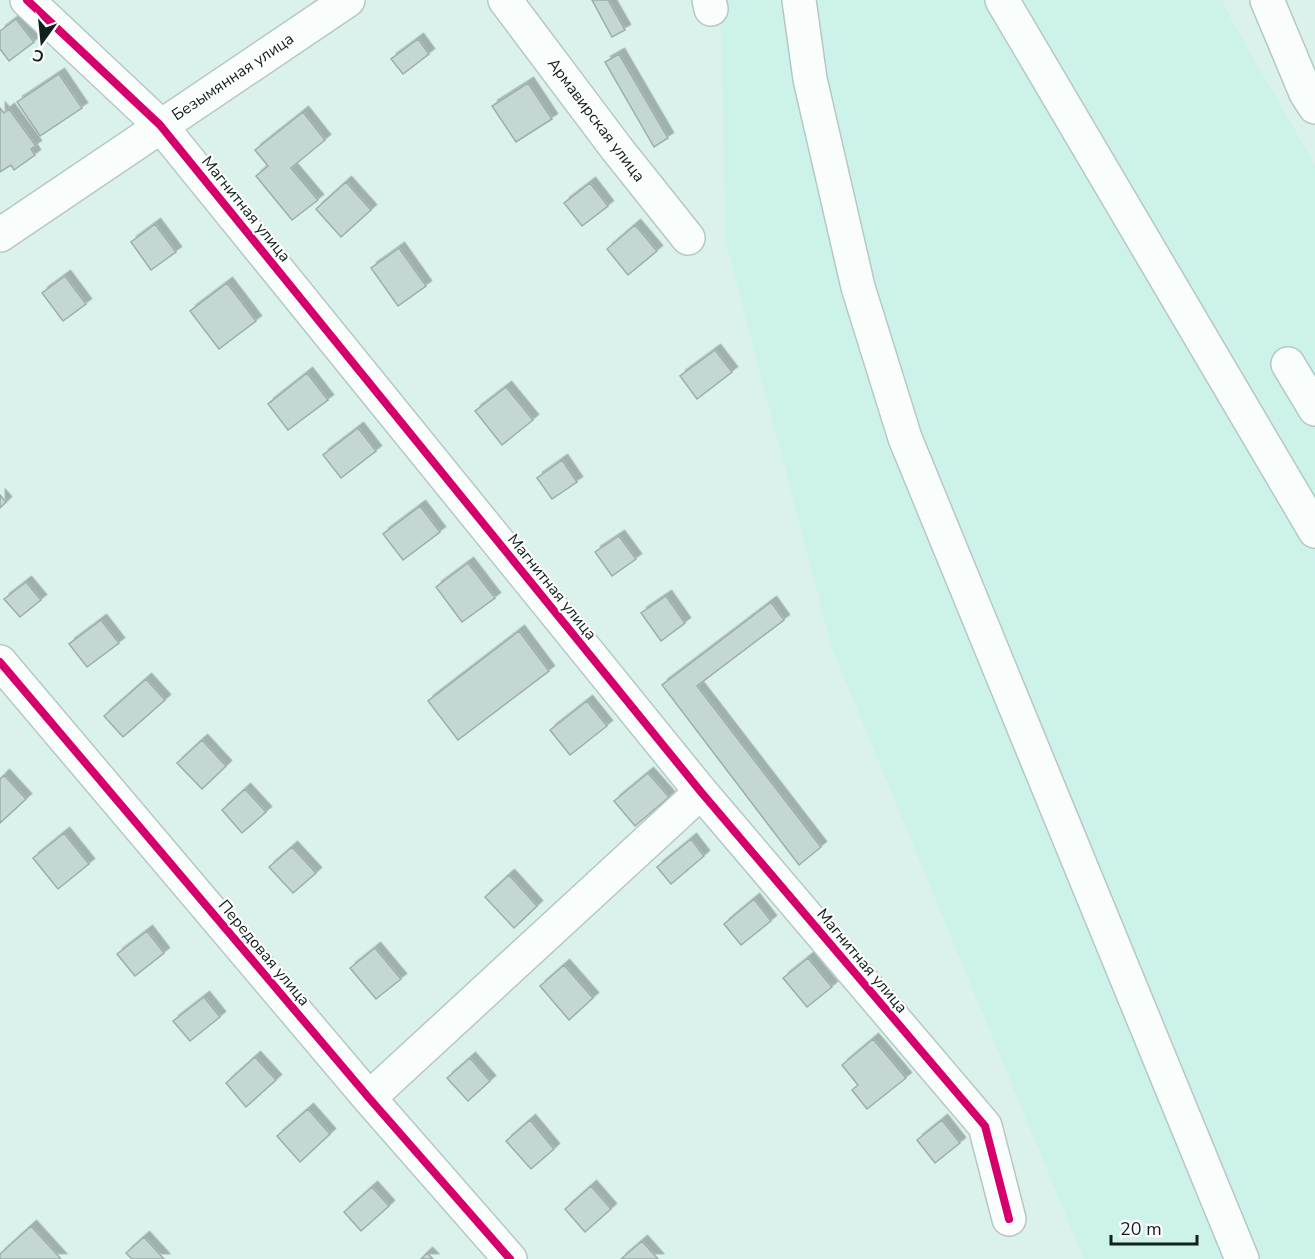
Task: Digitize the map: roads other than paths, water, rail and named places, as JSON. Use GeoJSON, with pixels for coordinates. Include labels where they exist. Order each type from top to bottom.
{"type":"FeatureCollection","features":[{"type":"Feature","properties":{"kind":"street","name":"Магнитная улица"},"geometry":{"type":"LineString","coordinates":[[27,0],[160,125],[701,792],[985,1126],[1009,1219]]}},
{"type":"Feature","properties":{"kind":"street","name":"Безымянная улица"},"geometry":{"type":"LineString","coordinates":[[0,235],[348,0]]}},
{"type":"Feature","properties":{"kind":"street","name":"Армавирская улица"},"geometry":{"type":"LineString","coordinates":[[505,0],[617,149],[688,238]]}},
{"type":"Feature","properties":{"kind":"street"},"geometry":{"type":"LineString","coordinates":[[799,0],[810,79],[858,287],[905,438],[1242,1259]]}},
{"type":"Feature","properties":{"kind":"street"},"geometry":{"type":"LineString","coordinates":[[1002,0],[1315,531]]}},
{"type":"Feature","properties":{"kind":"street"},"geometry":{"type":"LineString","coordinates":[[1267,0],[1305,93],[1315,107]]}},
{"type":"Feature","properties":{"kind":"street"},"geometry":{"type":"LineString","coordinates":[[1288,364],[1315,409]]}},
{"type":"Feature","properties":{"kind":"street","name":"Передовая улица"},"geometry":{"type":"LineString","coordinates":[[0,662],[369,1098],[510,1259]]}},
{"type":"Feature","properties":{"kind":"street"},"geometry":{"type":"LineString","coordinates":[[369,1098],[701,792]]}}]}
